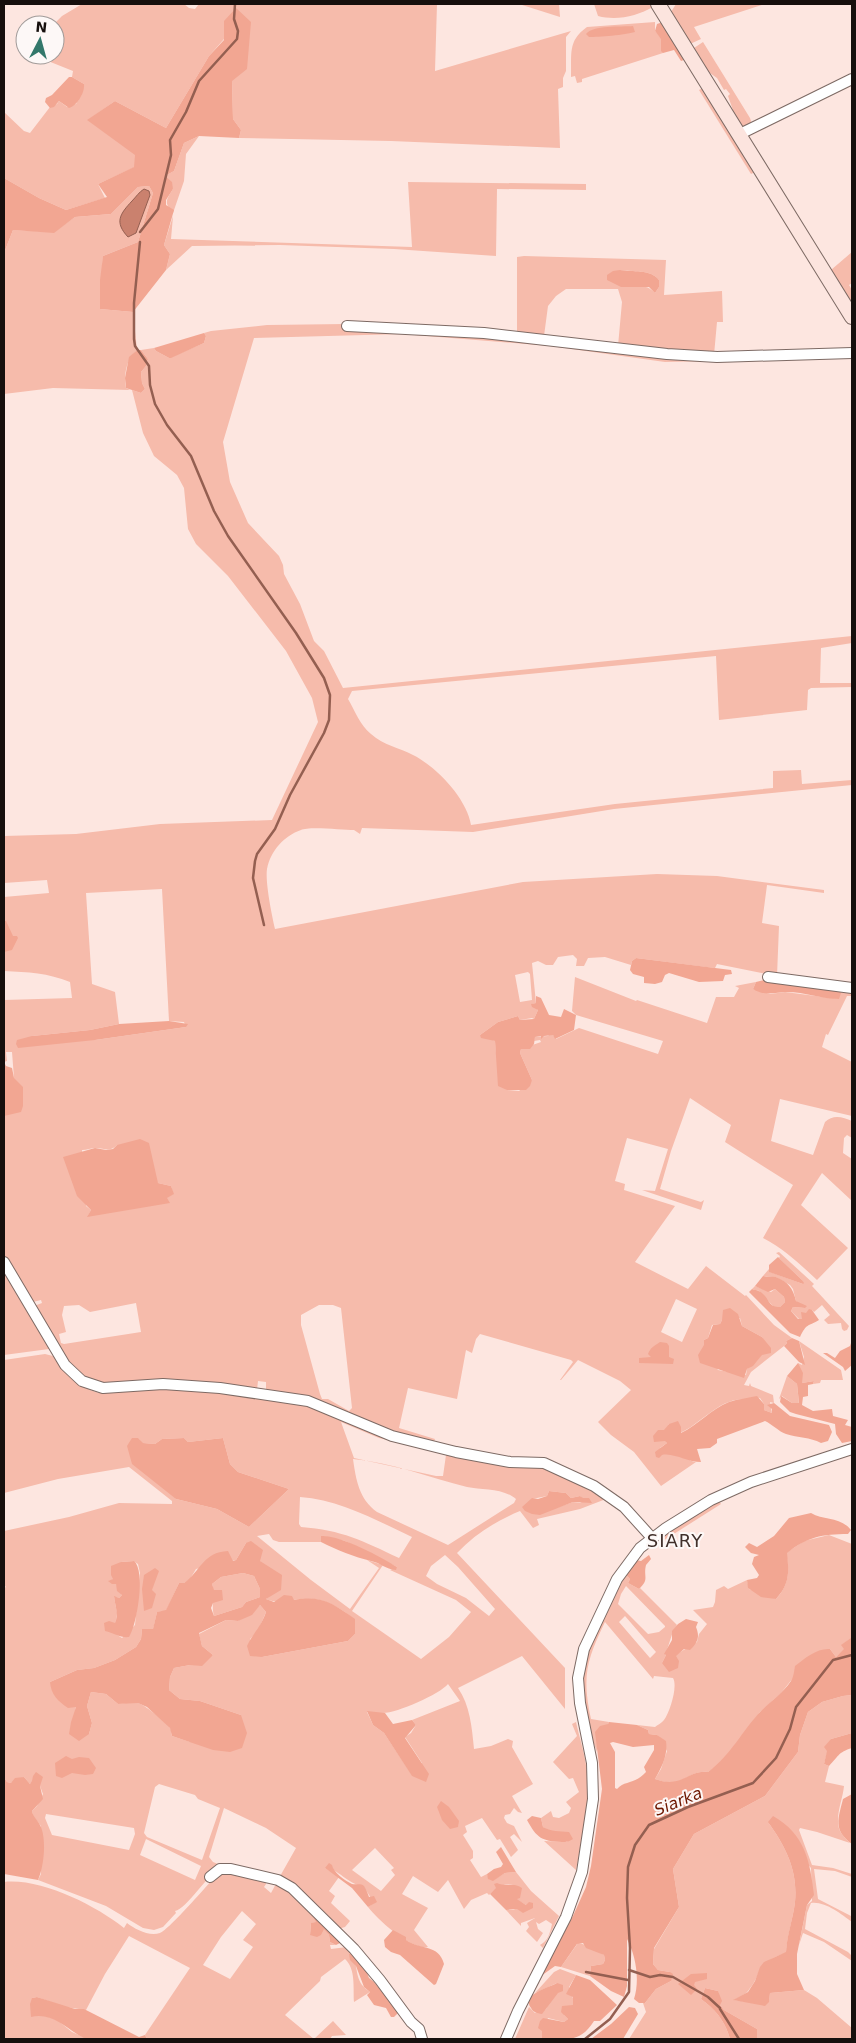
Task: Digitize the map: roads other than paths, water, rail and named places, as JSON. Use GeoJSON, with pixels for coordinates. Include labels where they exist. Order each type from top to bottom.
{"type":"FeatureCollection","features":[{"type":"Feature","properties":{"kind":"main road"},"geometry":{"type":"LineString","coordinates":[[664,6],[852,317]]}},
{"type":"Feature","properties":{"kind":"street"},"geometry":{"type":"LineString","coordinates":[[740,134],[852,80]]}},
{"type":"Feature","properties":{"kind":"street"},"geometry":{"type":"LineString","coordinates":[[346,326],[484,333],[717,357],[852,353]]}},
{"type":"Feature","properties":{"kind":"street"},"geometry":{"type":"LineString","coordinates":[[768,977],[852,988]]}},
{"type":"Feature","properties":{"kind":"street"},"geometry":{"type":"LineString","coordinates":[[4,1262],[65,1365],[82,1381],[103,1388],[163,1384],[220,1388],[308,1400],[392,1436],[456,1452],[510,1462],[544,1463],[594,1486],[624,1507],[652,1538]]}},
{"type":"Feature","properties":{"kind":"street"},"geometry":{"type":"LineString","coordinates":[[506,2039],[518,2011],[566,1917],[582,1872],[593,1799],[592,1763],[580,1703],[578,1678],[584,1649],[617,1579],[630,1559],[652,1538],[711,1500],[751,1482],[852,1450]]}},
{"type":"Feature","properties":{"kind":"street"},"geometry":{"type":"LineString","coordinates":[[210,1878],[220,1869],[231,1869],[278,1880],[292,1888],[354,1949],[411,2022],[419,2029],[422,2039]]}},
{"type":"Feature","properties":{"kind":"waterway"},"geometry":{"type":"LineString","coordinates":[[140,232],[158,209],[171,155],[170,140],[186,112],[199,81],[237,39],[238,31],[234,19],[235,4]]}},
{"type":"Feature","properties":{"kind":"waterway"},"geometry":{"type":"LineString","coordinates":[[140,242],[134,303],[134,339],[135,346],[149,366],[150,385],[155,404],[167,425],[191,456],[214,511],[228,536],[296,633],[324,678],[330,695],[329,720],[324,733],[290,795],[275,829],[257,854],[253,878],[264,925]]}},
{"type":"Feature","properties":{"kind":"waterway","name":"Siarka"},"geometry":{"type":"LineString","coordinates":[[585,2039],[610,2019],[629,1992],[628,1867],[635,1845],[649,1825],[688,1807],[753,1783],[776,1758],[790,1729],[796,1707],[833,1660],[852,1655]]}},
{"type":"Feature","properties":{"kind":"waterway"},"geometry":{"type":"LineString","coordinates":[[629,1970],[650,1977],[660,1975],[673,1977],[708,1997],[720,2008]]}},
{"type":"Feature","properties":{"kind":"waterway"},"geometry":{"type":"LineString","coordinates":[[586,1972],[628,1980]]}},
{"type":"Feature","properties":{"kind":"waterway"},"geometry":{"type":"LineString","coordinates":[[720,2009],[739,2039]]}},
{"type":"Feature","properties":{"kind":"district","name":"SIARY"},"geometry":{"type":"Point","coordinates":[675,1541]}}]}
